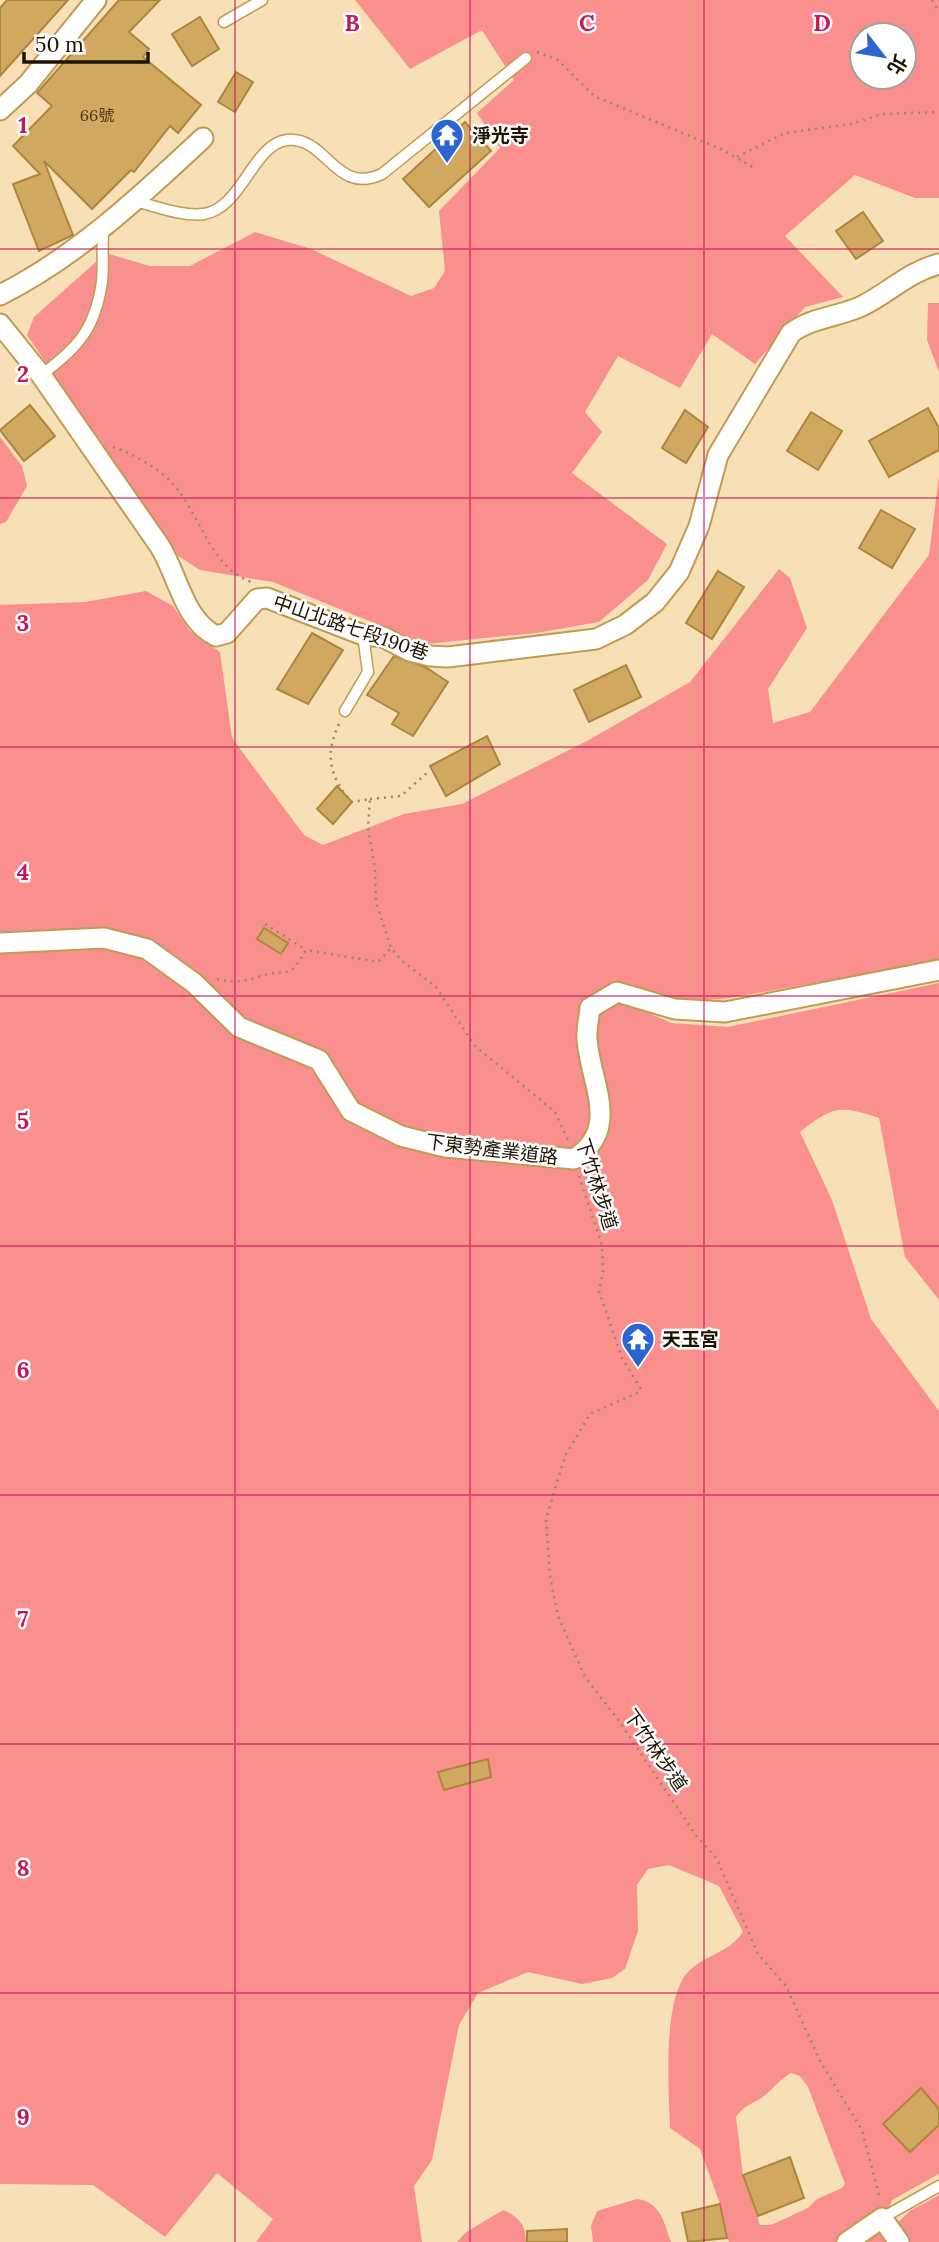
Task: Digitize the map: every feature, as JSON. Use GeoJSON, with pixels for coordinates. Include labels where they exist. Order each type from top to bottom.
{"type":"FeatureCollection","features":[{"type":"Feature","properties":{"kind":"street"},"geometry":{"type":"LineString","coordinates":[[0,110],[28,84],[96,0]]}},
{"type":"Feature","properties":{"kind":"street"},"geometry":{"type":"LineString","coordinates":[[0,295],[34,278],[104,225],[135,201],[203,138]]}},
{"type":"Feature","properties":{"kind":"street","name":"中山北路七段190巷"},"geometry":{"type":"LineString","coordinates":[[0,324],[41,375],[173,566],[185,602],[206,631],[216,636],[227,633],[257,599],[267,598],[363,635],[383,637],[410,651],[448,657],[596,639],[625,625],[655,602],[679,572],[699,526],[718,455],[791,333],[801,326],[864,305],[909,274],[939,264]]}},
{"type":"Feature","properties":{"kind":"street","name":"下東勢產業道路"},"geometry":{"type":"LineString","coordinates":[[0,943],[104,938],[147,949],[194,983],[239,1027],[319,1060],[351,1111],[401,1136],[444,1147],[574,1159],[591,1148],[601,1120],[587,1039],[590,1008],[617,992],[675,1009],[725,1012],[939,970]]}},
{"type":"Feature","properties":{"kind":"street"},"geometry":{"type":"LineString","coordinates":[[847,2242],[882,2218],[899,2242]]}},
{"type":"Feature","properties":{"kind":"lane"},"geometry":{"type":"LineString","coordinates":[[224,22],[262,0]]}},
{"type":"Feature","properties":{"kind":"lane"},"geometry":{"type":"LineString","coordinates":[[135,201],[191,213],[215,210],[236,192],[270,147],[286,140],[300,141],[316,150],[351,178],[372,179],[403,158],[526,58]]}},
{"type":"Feature","properties":{"kind":"lane"},"geometry":{"type":"LineString","coordinates":[[41,375],[73,351],[93,318],[102,281],[104,225]]}},
{"type":"Feature","properties":{"kind":"lane"},"geometry":{"type":"LineString","coordinates":[[345,711],[368,672],[363,635]]}},
{"type":"Feature","properties":{"kind":"lane"},"geometry":{"type":"LineString","coordinates":[[882,2218],[939,2186]]}},
{"type":"Feature","properties":{"kind":"path"},"geometry":{"type":"LineString","coordinates":[[932,0],[939,12]]}},
{"type":"Feature","properties":{"kind":"path"},"geometry":{"type":"LineString","coordinates":[[526,58],[538,52],[549,55],[594,96],[737,157],[757,169]]}},
{"type":"Feature","properties":{"kind":"path"},"geometry":{"type":"LineString","coordinates":[[737,157],[785,133],[851,124],[882,114],[939,112]]}},
{"type":"Feature","properties":{"kind":"path"},"geometry":{"type":"LineString","coordinates":[[103,443],[125,451],[172,482],[221,562],[235,576],[257,585]]}},
{"type":"Feature","properties":{"kind":"path"},"geometry":{"type":"LineString","coordinates":[[345,711],[333,736],[330,768],[338,786],[352,802],[401,796],[428,772]]}},
{"type":"Feature","properties":{"kind":"path"},"geometry":{"type":"LineString","coordinates":[[265,923],[306,950],[378,961],[391,948],[376,902],[376,869],[368,828],[370,799]]}},
{"type":"Feature","properties":{"kind":"path","name":"下竹林步道"},"geometry":{"type":"LineString","coordinates":[[391,948],[436,987],[475,1046],[555,1112],[565,1128],[602,1245],[603,1271],[599,1291],[626,1367],[641,1389],[590,1414],[565,1456],[546,1519],[550,1577],[558,1616],[585,1677],[619,1721],[695,1834],[716,1859],[758,1954],[786,1986],[820,2061],[862,2130],[878,2184],[882,2218]]}},
{"type":"Feature","properties":{"kind":"path"},"geometry":{"type":"LineString","coordinates":[[213,979],[242,984],[264,975],[288,972],[298,965],[306,950]]}},
{"type":"Feature","properties":{"kind":"shaded area"},"geometry":{"type":"Polygon","coordinates":[[[355,0],[939,0],[939,198],[915,198],[855,175],[785,236],[843,297],[805,307],[755,364],[712,334],[680,388],[618,356],[585,412],[602,432],[572,473],[667,544],[648,580],[599,622],[536,633],[426,644],[273,582],[200,570],[175,554],[27,335],[34,317],[106,253],[150,266],[190,266],[255,232],[311,249],[411,296],[434,288],[445,271],[439,211],[500,148],[477,113],[514,80],[482,30],[410,69],[355,0]]]}},
{"type":"Feature","properties":{"kind":"shaded area"},"geometry":{"type":"Polygon","coordinates":[[[928,303],[939,303],[939,372],[927,340],[928,303]]]}},
{"type":"Feature","properties":{"kind":"shaded area"},"geometry":{"type":"Polygon","coordinates":[[[0,437],[22,466],[27,486],[6,522],[0,524],[0,437]]]}},
{"type":"Feature","properties":{"kind":"shaded area"},"geometry":{"type":"Polygon","coordinates":[[[939,476],[939,961],[729,998],[676,1003],[615,986],[586,1004],[596,1119],[586,1145],[568,1154],[401,1130],[356,1105],[322,1053],[242,1021],[151,943],[0,938],[0,605],[85,602],[146,591],[173,606],[189,630],[220,652],[232,738],[304,835],[323,845],[404,814],[462,804],[587,741],[690,682],[779,569],[790,578],[807,628],[768,689],[773,723],[810,712],[929,555],[939,476]]]}},
{"type":"Feature","properties":{"kind":"shaded area"},"geometry":{"type":"Polygon","coordinates":[[[101,946],[145,957],[314,1065],[346,1113],[444,1153],[595,1150],[592,1040],[594,1012],[618,999],[671,1023],[728,1027],[939,983],[939,1300],[905,1257],[879,1118],[855,1111],[837,1110],[821,1117],[800,1132],[832,1200],[871,1319],[939,1411],[939,2174],[892,2200],[881,2230],[890,2242],[729,2242],[720,2204],[700,2149],[670,2128],[670,2025],[679,1987],[687,1973],[700,1962],[730,1945],[743,1932],[719,1886],[669,1865],[648,1869],[637,1885],[638,1931],[625,1969],[612,1978],[582,1984],[528,1972],[478,1993],[459,2025],[432,2160],[414,2186],[422,2242],[256,2242],[273,2219],[217,2173],[165,2237],[93,2185],[0,2184],[0,951],[101,946]],[[791,2073],[787,2075],[736,2117],[743,2175],[760,2225],[771,2225],[808,2208],[817,2199],[842,2188],[845,2184],[808,2087],[800,2076],[791,2073]]]}},
{"type":"Feature","properties":{"kind":"shaded area"},"geometry":{"type":"Polygon","coordinates":[[[939,2195],[939,2242],[910,2242],[897,2223],[910,2211],[939,2195]]]}},
{"type":"Feature","properties":{"kind":"shaded area"},"geometry":{"type":"Polygon","coordinates":[[[637,2199],[651,2204],[660,2214],[671,2242],[593,2242],[591,2226],[597,2211],[637,2199]]]}},
{"type":"Feature","properties":{"kind":"shaded area"},"geometry":{"type":"Polygon","coordinates":[[[503,2210],[520,2222],[525,2231],[526,2242],[457,2242],[465,2233],[503,2210]]]}},
{"type":"Feature","properties":{"kind":"building"},"geometry":{"type":"Polygon","coordinates":[[[7,0],[68,0],[0,76],[0,8],[7,0]]]}},
{"type":"Feature","properties":{"kind":"building"},"geometry":{"type":"Polygon","coordinates":[[[119,0],[160,0],[129,32],[149,49],[143,57],[201,105],[178,133],[170,126],[134,172],[131,170],[92,209],[44,161],[73,235],[39,251],[13,184],[40,174],[13,146],[52,106],[37,93],[119,0]]]}},
{"type":"Feature","properties":{"kind":"building"},"geometry":{"type":"Polygon","coordinates":[[[200,17],[219,49],[192,66],[172,34],[200,17]]]}},
{"type":"Feature","properties":{"kind":"building"},"geometry":{"type":"Polygon","coordinates":[[[236,72],[253,82],[235,112],[218,102],[236,72]]]}},
{"type":"Feature","properties":{"kind":"building","name":"淨光寺"},"geometry":{"type":"Polygon","coordinates":[[[465,122],[491,151],[429,207],[403,179],[465,122]]]}},
{"type":"Feature","properties":{"kind":"building"},"geometry":{"type":"Polygon","coordinates":[[[863,212],[883,241],[856,259],[836,231],[863,212]]]}},
{"type":"Feature","properties":{"kind":"building"},"geometry":{"type":"Polygon","coordinates":[[[30,405],[55,436],[24,461],[0,430],[30,405]]]}},
{"type":"Feature","properties":{"kind":"building"},"geometry":{"type":"Polygon","coordinates":[[[928,408],[939,428],[939,450],[889,477],[869,441],[928,408]]]}},
{"type":"Feature","properties":{"kind":"building"},"geometry":{"type":"Polygon","coordinates":[[[685,410],[708,427],[686,463],[662,448],[685,410]]]}},
{"type":"Feature","properties":{"kind":"building"},"geometry":{"type":"Polygon","coordinates":[[[811,412],[842,431],[818,470],[787,451],[811,412]]]}},
{"type":"Feature","properties":{"kind":"building"},"geometry":{"type":"Polygon","coordinates":[[[881,510],[915,529],[892,568],[859,548],[881,510]]]}},
{"type":"Feature","properties":{"kind":"building"},"geometry":{"type":"Polygon","coordinates":[[[718,571],[744,587],[712,639],[686,623],[718,571]]]}},
{"type":"Feature","properties":{"kind":"building"},"geometry":{"type":"Polygon","coordinates":[[[312,633],[343,650],[308,704],[277,689],[312,633]]]}},
{"type":"Feature","properties":{"kind":"building"},"geometry":{"type":"Polygon","coordinates":[[[394,656],[425,667],[448,682],[413,736],[392,724],[399,713],[367,695],[394,656]]]}},
{"type":"Feature","properties":{"kind":"building"},"geometry":{"type":"Polygon","coordinates":[[[626,665],[641,697],[589,722],[574,690],[626,665]]]}},
{"type":"Feature","properties":{"kind":"building"},"geometry":{"type":"Polygon","coordinates":[[[487,736],[500,764],[446,796],[430,766],[487,736]]]}},
{"type":"Feature","properties":{"kind":"building"},"geometry":{"type":"Polygon","coordinates":[[[337,786],[352,802],[333,824],[317,809],[337,786]]]}},
{"type":"Feature","properties":{"kind":"building"},"geometry":{"type":"Polygon","coordinates":[[[264,928],[288,943],[281,954],[257,939],[264,928]]]}},
{"type":"Feature","properties":{"kind":"building"},"geometry":{"type":"Polygon","coordinates":[[[488,1759],[491,1777],[444,1790],[438,1772],[488,1759]]]}},
{"type":"Feature","properties":{"kind":"building"},"geometry":{"type":"Polygon","coordinates":[[[921,2088],[939,2109],[939,2125],[910,2152],[883,2124],[921,2088]]]}},
{"type":"Feature","properties":{"kind":"building"},"geometry":{"type":"Polygon","coordinates":[[[790,2157],[804,2198],[758,2216],[743,2175],[790,2157]]]}},
{"type":"Feature","properties":{"kind":"building"},"geometry":{"type":"Polygon","coordinates":[[[720,2204],[727,2238],[688,2242],[682,2213],[720,2204]]]}},
{"type":"Feature","properties":{"kind":"building"},"geometry":{"type":"Polygon","coordinates":[[[567,2229],[567,2242],[527,2242],[527,2231],[567,2229]]]}},
{"type":"Feature","properties":{"kind":"place","name":"淨光寺"},"geometry":{"type":"Point","coordinates":[447,165]}},
{"type":"Feature","properties":{"kind":"place","name":"天玉宮"},"geometry":{"type":"Point","coordinates":[638,1369]}}]}
